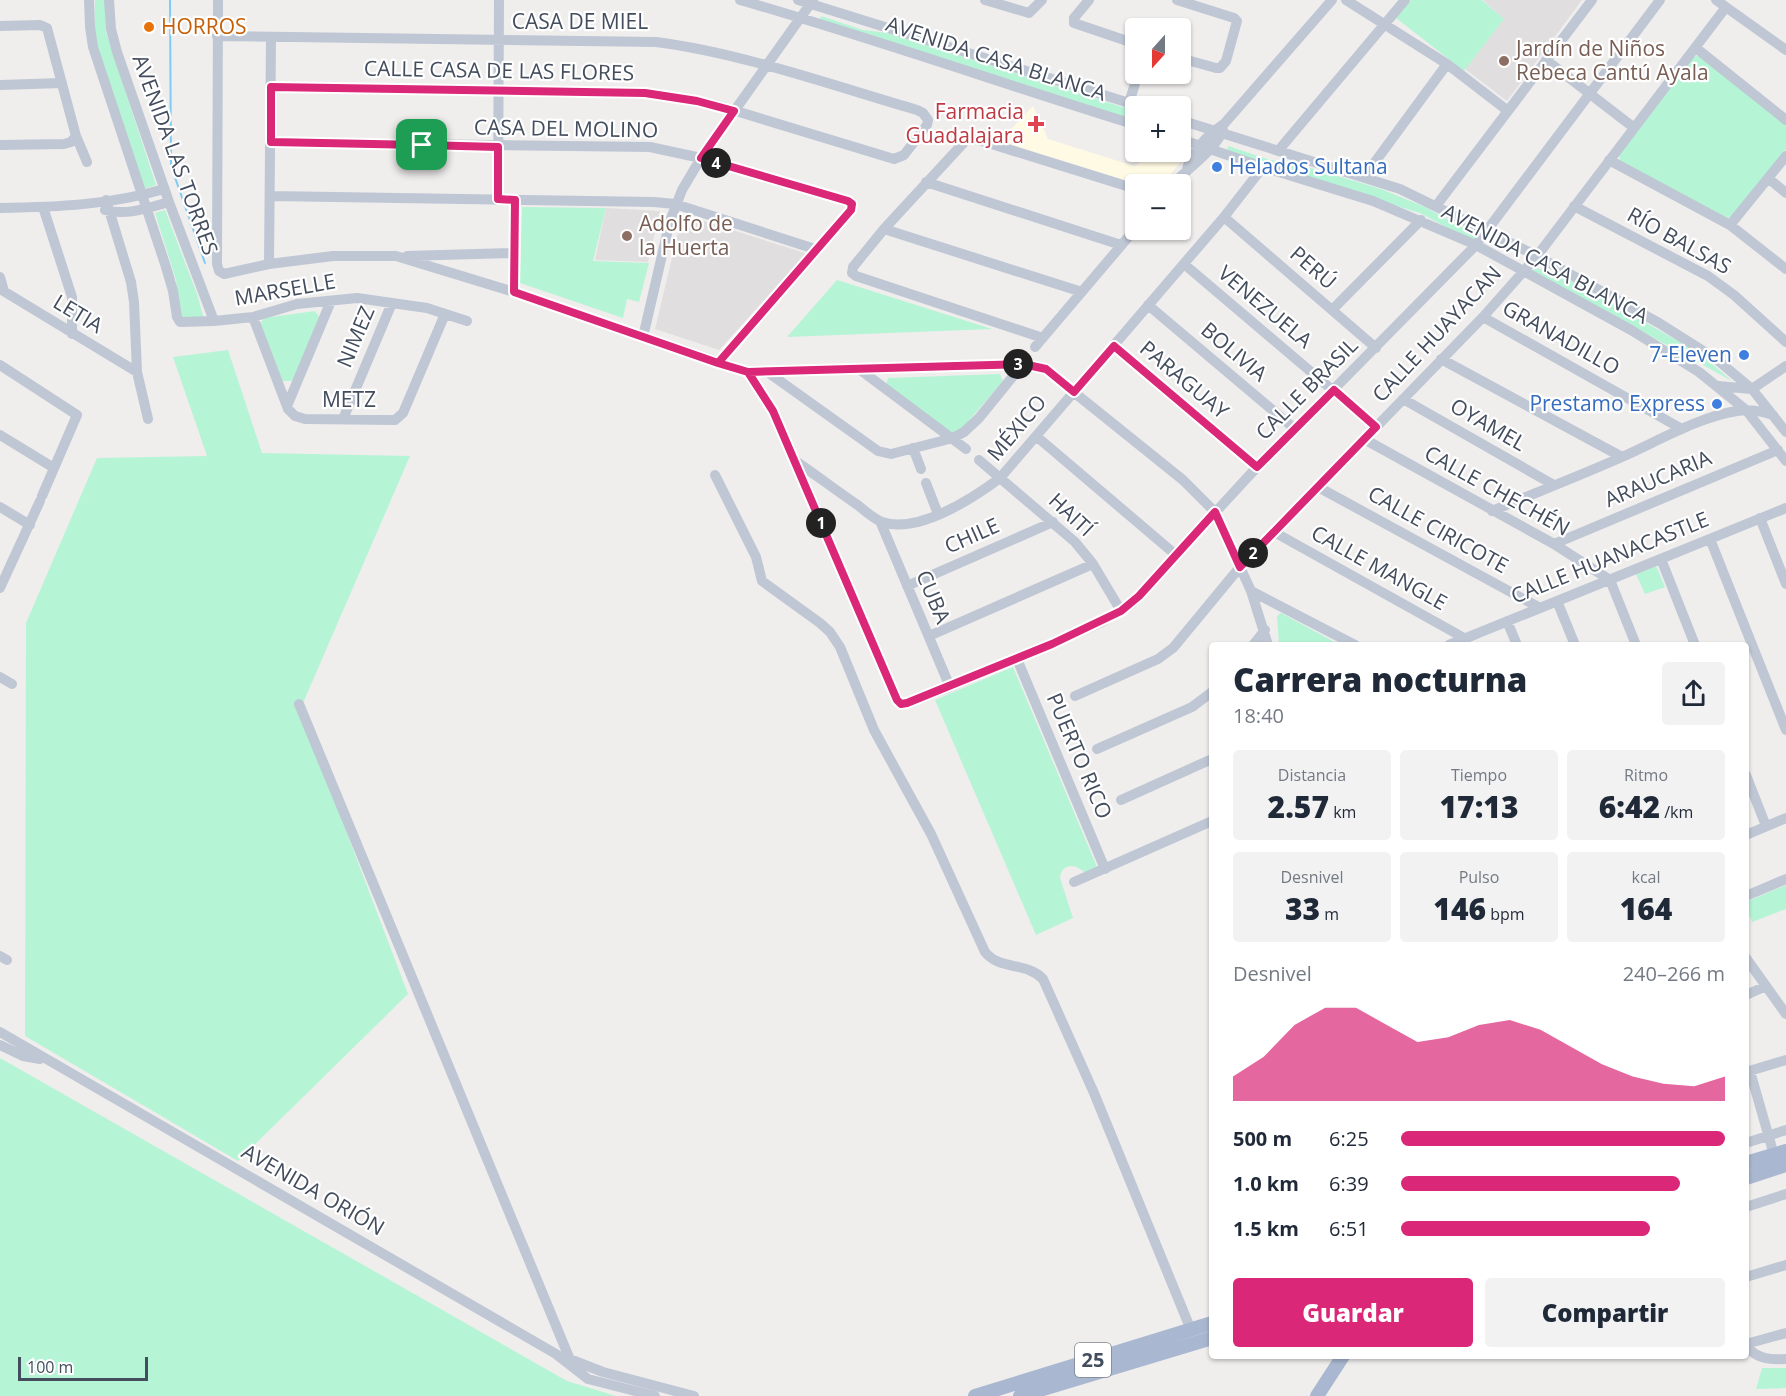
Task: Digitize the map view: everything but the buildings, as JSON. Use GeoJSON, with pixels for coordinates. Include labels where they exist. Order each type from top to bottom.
{"type":"FeatureCollection","features":[{"type":"Feature","properties":{"kind":"main road"},"geometry":{"type":"LineString","coordinates":[[1749,1162],[1780,1153]]}},
{"type":"Feature","properties":{"kind":"main road"},"geometry":{"type":"LineString","coordinates":[[1749,1177],[1786,1165]]}},
{"type":"Feature","properties":{"kind":"main road","name":"25"},"geometry":{"type":"LineString","coordinates":[[975,1396],[1209,1324]]}},
{"type":"Feature","properties":{"kind":"main road","name":"25"},"geometry":{"type":"LineString","coordinates":[[1020,1396],[1209,1339]]}},
{"type":"Feature","properties":{"kind":"main road"},"geometry":{"type":"LineString","coordinates":[[1317,1396],[1340,1359]]}},
{"type":"Feature","properties":{"kind":"street","name":"AVENIDA LAS TORRES"},"geometry":{"type":"LineString","coordinates":[[89,0],[93,47],[166,267],[180,322]]}},
{"type":"Feature","properties":{"kind":"street","name":"AVENIDA LAS TORRES"},"geometry":{"type":"LineString","coordinates":[[109,0],[111,29],[117,52],[164,189],[214,321]]}},
{"type":"Feature","properties":{"kind":"street"},"geometry":{"type":"LineString","coordinates":[[218,0],[218,269],[224,274],[269,264],[341,256],[514,253]]}},
{"type":"Feature","properties":{"kind":"street"},"geometry":{"type":"LineString","coordinates":[[498,199],[499,0]]}},
{"type":"Feature","properties":{"kind":"street","name":"AVENIDA CASA BLANCA"},"geometry":{"type":"LineString","coordinates":[[741,0],[1125,121]]}},
{"type":"Feature","properties":{"kind":"street","name":"AVENIDA CASA BLANCA"},"geometry":{"type":"LineString","coordinates":[[798,0],[812,2],[1125,102]]}},
{"type":"Feature","properties":{"kind":"street"},"geometry":{"type":"LineString","coordinates":[[985,0],[1029,13],[1042,0]]}},
{"type":"Feature","properties":{"kind":"street"},"geometry":{"type":"LineString","coordinates":[[1089,0],[1073,22],[1125,40]]}},
{"type":"Feature","properties":{"kind":"street"},"geometry":{"type":"LineString","coordinates":[[1177,0],[1234,18],[1237,21],[1226,61],[1220,68],[1191,61]]}},
{"type":"Feature","properties":{"kind":"street"},"geometry":{"type":"LineString","coordinates":[[1182,174],[1189,161],[1205,147],[1332,0]]}},
{"type":"Feature","properties":{"kind":"street"},"geometry":{"type":"LineString","coordinates":[[1346,0],[1447,64],[1508,111]]}},
{"type":"Feature","properties":{"kind":"street"},"geometry":{"type":"LineString","coordinates":[[1278,151],[1405,0]]}},
{"type":"Feature","properties":{"kind":"street"},"geometry":{"type":"LineString","coordinates":[[1436,206],[1592,0]]}},
{"type":"Feature","properties":{"kind":"street","name":"CALLE BRASIL"},"geometry":{"type":"LineString","coordinates":[[794,460],[897,700],[901,704],[950,687],[1017,659],[1121,611],[1131,604],[1257,467],[1476,245],[1660,0]]}},
{"type":"Feature","properties":{"kind":"street"},"geometry":{"type":"LineString","coordinates":[[1716,0],[1786,50]]}},
{"type":"Feature","properties":{"kind":"street"},"geometry":{"type":"LineString","coordinates":[[643,337],[675,204],[701,158],[812,2]]}},
{"type":"Feature","properties":{"kind":"street","name":"CALLE HUAYACAN"},"geometry":{"type":"LineString","coordinates":[[1075,696],[1166,655],[1240,567],[1483,317],[1537,256],[1726,7]]}},
{"type":"Feature","properties":{"kind":"street"},"geometry":{"type":"LineString","coordinates":[[0,26],[40,25],[47,28],[76,136],[87,162]]}},
{"type":"Feature","properties":{"kind":"street","name":"CASA DE MIEL"},"geometry":{"type":"LineString","coordinates":[[217,36],[499,41],[618,40],[691,46],[923,113],[928,120],[927,125],[904,155],[898,159]]}},
{"type":"Feature","properties":{"kind":"street"},"geometry":{"type":"LineString","coordinates":[[269,264],[271,37]]}},
{"type":"Feature","properties":{"kind":"street"},"geometry":{"type":"LineString","coordinates":[[1696,48],[1786,120]]}},
{"type":"Feature","properties":{"kind":"street"},"geometry":{"type":"LineString","coordinates":[[1546,60],[1633,127]]}},
{"type":"Feature","properties":{"kind":"street"},"geometry":{"type":"LineString","coordinates":[[1364,177],[1374,160],[1447,64]]}},
{"type":"Feature","properties":{"kind":"street"},"geometry":{"type":"LineString","coordinates":[[0,85],[62,83]]}},
{"type":"Feature","properties":{"kind":"street","name":"CALLE CASA DE LAS FLORES"},"geometry":{"type":"LineString","coordinates":[[271,87],[654,94],[697,101],[898,159]]}},
{"type":"Feature","properties":{"kind":"street","name":"AVENIDA CASA BLANCA"},"geometry":{"type":"LineString","coordinates":[[1191,123],[1220,130],[1278,151],[1400,189],[1537,256],[1716,359],[1752,389],[1786,432]]}},
{"type":"Feature","properties":{"kind":"street"},"geometry":{"type":"LineString","coordinates":[[0,145],[64,144],[71,142],[76,136]]}},
{"type":"Feature","properties":{"kind":"street"},"geometry":{"type":"LineString","coordinates":[[1043,338],[856,276],[852,273],[853,267],[926,182],[969,138],[1125,186]]}},
{"type":"Feature","properties":{"kind":"street","name":"CASA DEL MOLINO"},"geometry":{"type":"LineString","coordinates":[[271,142],[662,149],[701,158],[852,204],[851,210],[815,249]]}},
{"type":"Feature","properties":{"kind":"street","name":"AVENIDA CASA BLANCA"},"geometry":{"type":"LineString","coordinates":[[1191,143],[1373,201],[1476,245],[1676,357],[1718,386],[1746,410],[1786,460]]}},
{"type":"Feature","properties":{"kind":"street"},"geometry":{"type":"LineString","coordinates":[[1730,225],[1786,156]]}},
{"type":"Feature","properties":{"kind":"street"},"geometry":{"type":"LineString","coordinates":[[1609,160],[1730,225],[1786,269]]}},
{"type":"Feature","properties":{"kind":"street","name":"MÉXICO"},"geometry":{"type":"LineString","coordinates":[[880,521],[911,523],[938,514],[976,495],[1000,478],[1224,217],[1263,167]]}},
{"type":"Feature","properties":{"kind":"street"},"geometry":{"type":"LineString","coordinates":[[1768,178],[1786,193]]}},
{"type":"Feature","properties":{"kind":"street"},"geometry":{"type":"LineString","coordinates":[[926,182],[1121,245]]}},
{"type":"Feature","properties":{"kind":"street"},"geometry":{"type":"LineString","coordinates":[[107,206],[164,189]]}},
{"type":"Feature","properties":{"kind":"street"},"geometry":{"type":"LineString","coordinates":[[271,196],[627,201],[675,204],[815,249],[718,363]]}},
{"type":"Feature","properties":{"kind":"street"},"geometry":{"type":"LineString","coordinates":[[514,292],[515,200]]}},
{"type":"Feature","properties":{"kind":"street"},"geometry":{"type":"LineString","coordinates":[[0,208],[89,205],[107,206],[127,212],[169,202]]}},
{"type":"Feature","properties":{"kind":"street"},"geometry":{"type":"LineString","coordinates":[[107,206],[131,282],[137,372],[148,418]]}},
{"type":"Feature","properties":{"kind":"street","name":"RÍO BALSAS"},"geometry":{"type":"LineString","coordinates":[[1574,206],[1708,276],[1786,342]]}},
{"type":"Feature","properties":{"kind":"street"},"geometry":{"type":"LineString","coordinates":[[43,207],[72,297],[72,334]]}},
{"type":"Feature","properties":{"kind":"street","name":"PERÚ"},"geometry":{"type":"LineString","coordinates":[[1224,217],[1376,348]]}},
{"type":"Feature","properties":{"kind":"street"},"geometry":{"type":"LineString","coordinates":[[1332,310],[1420,220]]}},
{"type":"Feature","properties":{"kind":"street"},"geometry":{"type":"LineString","coordinates":[[884,229],[1082,292]]}},
{"type":"Feature","properties":{"kind":"street"},"geometry":{"type":"LineString","coordinates":[[1035,347],[1125,240]]}},
{"type":"Feature","properties":{"kind":"street"},"geometry":{"type":"LineString","coordinates":[[396,256],[514,292],[748,372],[1023,364],[1046,369],[1183,480],[1215,512],[1251,591],[1267,642]]}},
{"type":"Feature","properties":{"kind":"street","name":"VENEZUELA"},"geometry":{"type":"LineString","coordinates":[[1184,264],[1376,427]]}},
{"type":"Feature","properties":{"kind":"street"},"geometry":{"type":"LineString","coordinates":[[0,277],[2,290]]}},
{"type":"Feature","properties":{"kind":"street","name":"LETIA"},"geometry":{"type":"LineString","coordinates":[[2,290],[137,372]]}},
{"type":"Feature","properties":{"kind":"street","name":"MARSELLE"},"geometry":{"type":"LineString","coordinates":[[180,322],[253,316],[297,304],[357,298],[427,309],[467,321]]}},
{"type":"Feature","properties":{"kind":"street"},"geometry":{"type":"LineString","coordinates":[[287,406],[331,301]]}},
{"type":"Feature","properties":{"kind":"street","name":"NIMEZ"},"geometry":{"type":"LineString","coordinates":[[342,419],[392,303]]}},
{"type":"Feature","properties":{"kind":"street","name":"BOLIVIA"},"geometry":{"type":"LineString","coordinates":[[1148,305],[1295,429]]}},
{"type":"Feature","properties":{"kind":"street","name":"METZ"},"geometry":{"type":"LineString","coordinates":[[287,406],[289,411],[299,418],[395,420],[401,416],[445,314]]}},
{"type":"Feature","properties":{"kind":"street"},"geometry":{"type":"LineString","coordinates":[[253,316],[287,406]]}},
{"type":"Feature","properties":{"kind":"street","name":"GRANADILLO"},"geometry":{"type":"LineString","coordinates":[[1483,317],[1682,429]]}},
{"type":"Feature","properties":{"kind":"street","name":"PARAGUAY"},"geometry":{"type":"LineString","coordinates":[[1114,346],[1257,467]]}},
{"type":"Feature","properties":{"kind":"street"},"geometry":{"type":"LineString","coordinates":[[1441,359],[1622,457]]}},
{"type":"Feature","properties":{"kind":"street"},"geometry":{"type":"LineString","coordinates":[[766,371],[878,450],[891,454],[953,438],[964,432],[979,418],[1023,364]]}},
{"type":"Feature","properties":{"kind":"street"},"geometry":{"type":"LineString","coordinates":[[0,365],[77,415],[0,588]]}},
{"type":"Feature","properties":{"kind":"street"},"geometry":{"type":"LineString","coordinates":[[1718,386],[1752,389],[1786,366]]}},
{"type":"Feature","properties":{"kind":"street"},"geometry":{"type":"LineString","coordinates":[[859,369],[966,449]]}},
{"type":"Feature","properties":{"kind":"street"},"geometry":{"type":"LineString","coordinates":[[748,372],[773,411],[794,460],[880,521]]}},
{"type":"Feature","properties":{"kind":"street"},"geometry":{"type":"LineString","coordinates":[[1746,410],[1752,389]]}},
{"type":"Feature","properties":{"kind":"street","name":"OYAMEL"},"geometry":{"type":"LineString","coordinates":[[1403,399],[1554,485]]}},
{"type":"Feature","properties":{"kind":"street"},"geometry":{"type":"LineString","coordinates":[[1492,511],[1622,457],[1682,429],[1729,413],[1746,410],[1759,411],[1773,416]]}},
{"type":"Feature","properties":{"kind":"street"},"geometry":{"type":"LineString","coordinates":[[0,435],[54,468]]}},
{"type":"Feature","properties":{"kind":"street"},"geometry":{"type":"LineString","coordinates":[[1036,436],[1176,555]]}},
{"type":"Feature","properties":{"kind":"street","name":"CALLE CHECHÉN"},"geometry":{"type":"LineString","coordinates":[[1364,439],[1554,544],[1610,580]]}},
{"type":"Feature","properties":{"kind":"street"},"geometry":{"type":"LineString","coordinates":[[913,448],[921,469]]}},
{"type":"Feature","properties":{"kind":"street","name":"ARAUCARIA"},"geometry":{"type":"LineString","coordinates":[[1554,544],[1778,450]]}},
{"type":"Feature","properties":{"kind":"street","name":"HAITÍ"},"geometry":{"type":"LineString","coordinates":[[979,460],[1075,542],[1093,564],[1121,611]]}},
{"type":"Feature","properties":{"kind":"street"},"geometry":{"type":"LineString","coordinates":[[715,475],[756,557],[762,581],[830,632],[840,647],[874,730],[930,834],[985,952],[993,960],[1033,971],[1043,979],[1094,1093],[1191,1330]]}},
{"type":"Feature","properties":{"kind":"street"},"geometry":{"type":"LineString","coordinates":[[926,483],[938,514]]}},
{"type":"Feature","properties":{"kind":"street","name":"CALLE CIRICOTE"},"geometry":{"type":"LineString","coordinates":[[1318,486],[1540,608]]}},
{"type":"Feature","properties":{"kind":"street"},"geometry":{"type":"LineString","coordinates":[[0,507],[30,525]]}},
{"type":"Feature","properties":{"kind":"street","name":"CALLE HUANACASTLE"},"geometry":{"type":"LineString","coordinates":[[1458,642],[1786,508]]}},
{"type":"Feature","properties":{"kind":"street"},"geometry":{"type":"LineString","coordinates":[[1760,518],[1786,584]]}},
{"type":"Feature","properties":{"kind":"street","name":"CUBA"},"geometry":{"type":"LineString","coordinates":[[880,521],[950,687]]}},
{"type":"Feature","properties":{"kind":"street","name":"CHILE"},"geometry":{"type":"LineString","coordinates":[[907,586],[1053,522]]}},
{"type":"Feature","properties":{"kind":"street","name":"CALLE MANGLE"},"geometry":{"type":"LineString","coordinates":[[1274,532],[1454,642]]}},
{"type":"Feature","properties":{"kind":"street"},"geometry":{"type":"LineString","coordinates":[[1710,539],[1786,730]]}},
{"type":"Feature","properties":{"kind":"street"},"geometry":{"type":"LineString","coordinates":[[1661,559],[1694,642]]}},
{"type":"Feature","properties":{"kind":"street"},"geometry":{"type":"LineString","coordinates":[[929,636],[1093,564]]}},
{"type":"Feature","properties":{"kind":"street"},"geometry":{"type":"LineString","coordinates":[[1610,580],[1635,642]]}},
{"type":"Feature","properties":{"kind":"street"},"geometry":{"type":"LineString","coordinates":[[1251,591],[1349,642]]}},
{"type":"Feature","properties":{"kind":"street"},"geometry":{"type":"LineString","coordinates":[[1557,601],[1574,642]]}},
{"type":"Feature","properties":{"kind":"street"},"geometry":{"type":"LineString","coordinates":[[1507,621],[1516,642]]}},
{"type":"Feature","properties":{"kind":"street"},"geometry":{"type":"LineString","coordinates":[[1255,642],[1265,630]]}},
{"type":"Feature","properties":{"kind":"street","name":"PUERTO RICO"},"geometry":{"type":"LineString","coordinates":[[1017,659],[1105,869]]}},
{"type":"Feature","properties":{"kind":"street"},"geometry":{"type":"LineString","coordinates":[[0,677],[12,684]]}},
{"type":"Feature","properties":{"kind":"street"},"geometry":{"type":"LineString","coordinates":[[1097,749],[1192,707],[1209,694]]}},
{"type":"Feature","properties":{"kind":"street"},"geometry":{"type":"LineString","coordinates":[[299,704],[572,1365]]}},
{"type":"Feature","properties":{"kind":"street"},"geometry":{"type":"LineString","coordinates":[[1121,800],[1209,760]]}},
{"type":"Feature","properties":{"kind":"street"},"geometry":{"type":"LineString","coordinates":[[1749,783],[1766,826]]}},
{"type":"Feature","properties":{"kind":"street"},"geometry":{"type":"LineString","coordinates":[[1749,834],[1786,818]]}},
{"type":"Feature","properties":{"kind":"street"},"geometry":{"type":"LineString","coordinates":[[1074,882],[1209,822]]}},
{"type":"Feature","properties":{"kind":"street"},"geometry":{"type":"LineString","coordinates":[[1749,895],[1786,879]]}},
{"type":"Feature","properties":{"kind":"street"},"geometry":{"type":"LineString","coordinates":[[1749,962],[1786,1014]]}},
{"type":"Feature","properties":{"kind":"street"},"geometry":{"type":"LineString","coordinates":[[1749,994],[1766,986]]}},
{"type":"Feature","properties":{"kind":"street","name":"AVENIDA ORIÓN"},"geometry":{"type":"LineString","coordinates":[[0,1032],[556,1354],[594,1381],[655,1396]]}},
{"type":"Feature","properties":{"kind":"street","name":"AVENIDA ORIÓN"},"geometry":{"type":"LineString","coordinates":[[0,1045],[24,1056],[49,1061]]}},
{"type":"Feature","properties":{"kind":"street"},"geometry":{"type":"LineString","coordinates":[[1749,1071],[1786,1060]]}},
{"type":"Feature","properties":{"kind":"street"},"geometry":{"type":"LineString","coordinates":[[1749,1074],[1768,1136],[1780,1153]]}},
{"type":"Feature","properties":{"kind":"street"},"geometry":{"type":"LineString","coordinates":[[1749,1142],[1786,1130]]}},
{"type":"Feature","properties":{"kind":"street"},"geometry":{"type":"LineString","coordinates":[[1749,1206],[1786,1194]]}},
{"type":"Feature","properties":{"kind":"street"},"geometry":{"type":"LineString","coordinates":[[1749,1277],[1786,1266]]}},
{"type":"Feature","properties":{"kind":"street"},"geometry":{"type":"LineString","coordinates":[[1749,1344],[1786,1333]]}},
{"type":"Feature","properties":{"kind":"street"},"geometry":{"type":"LineString","coordinates":[[1749,1348],[1758,1356],[1773,1360],[1786,1359]]}},
{"type":"Feature","properties":{"kind":"street","name":"AVENIDA ORIÓN"},"geometry":{"type":"LineString","coordinates":[[572,1365],[694,1396]]}},
{"type":"Feature","properties":{"kind":"shaded area"},"geometry":{"type":"Polygon","coordinates":[[[1483,0],[1582,0],[1507,101],[1465,69],[1504,19],[1483,0]]]}},
{"type":"Feature","properties":{"kind":"shaded area"},"geometry":{"type":"Polygon","coordinates":[[[1033,106],[1048,139],[1134,166],[1141,162],[1181,162],[1171,174],[1125,174],[1125,180],[1000,141],[1033,106]]]}},
{"type":"Feature","properties":{"kind":"shaded area","name":"Adolfo de la Huerta"},"geometry":{"type":"Polygon","coordinates":[[[606,208],[660,211],[648,262],[595,260],[606,208]]]}},
{"type":"Feature","properties":{"kind":"shaded area"},"geometry":{"type":"Polygon","coordinates":[[[685,215],[805,253],[719,350],[655,329],[682,216],[685,215]]]}},
{"type":"Feature","properties":{"kind":"green space"},"geometry":{"type":"Polygon","coordinates":[[[95,0],[105,0],[106,32],[156,185],[144,189],[94,35],[95,0]]]}},
{"type":"Feature","properties":{"kind":"green space"},"geometry":{"type":"Polygon","coordinates":[[[1411,0],[1482,0],[1504,19],[1464,71],[1396,18],[1411,0]]]}},
{"type":"Feature","properties":{"kind":"green space"},"geometry":{"type":"Polygon","coordinates":[[[821,16],[863,30],[888,33],[1125,108],[1125,117],[820,20],[821,16]]]}},
{"type":"Feature","properties":{"kind":"green space"},"geometry":{"type":"Polygon","coordinates":[[[1700,55],[1786,125],[1786,149],[1731,217],[1726,218],[1620,161],[1619,155],[1694,57],[1700,55]]]}},
{"type":"Feature","properties":{"kind":"green space"},"geometry":{"type":"Polygon","coordinates":[[[1228,146],[1270,160],[1294,163],[1381,189],[1425,207],[1478,236],[1474,242],[1420,213],[1227,154],[1228,146]]]}},
{"type":"Feature","properties":{"kind":"green space"},"geometry":{"type":"Polygon","coordinates":[[[522,207],[606,208],[593,261],[649,263],[639,302],[627,299],[623,318],[520,283],[522,207]]]}},
{"type":"Feature","properties":{"kind":"green space"},"geometry":{"type":"Polygon","coordinates":[[[165,210],[197,294],[204,319],[180,318],[176,280],[155,213],[165,210]]]}},
{"type":"Feature","properties":{"kind":"green space"},"geometry":{"type":"Polygon","coordinates":[[[1535,267],[1574,282],[1699,353],[1732,381],[1533,271],[1535,267]]]}},
{"type":"Feature","properties":{"kind":"green space"},"geometry":{"type":"Polygon","coordinates":[[[837,280],[992,329],[787,337],[837,280]]]}},
{"type":"Feature","properties":{"kind":"green space"},"geometry":{"type":"Polygon","coordinates":[[[315,311],[319,317],[293,381],[281,381],[259,326],[264,318],[315,311]]]}},
{"type":"Feature","properties":{"kind":"green space"},"geometry":{"type":"Polygon","coordinates":[[[228,350],[262,453],[410,456],[300,710],[408,994],[238,1161],[25,1036],[26,623],[97,458],[207,456],[173,357],[228,350]]]}},
{"type":"Feature","properties":{"kind":"green space"},"geometry":{"type":"Polygon","coordinates":[[[1000,374],[1003,381],[959,432],[951,433],[886,385],[888,378],[1000,374]]]}},
{"type":"Feature","properties":{"kind":"green space"},"geometry":{"type":"Polygon","coordinates":[[[1656,566],[1665,587],[1645,594],[1636,574],[1656,566]]]}},
{"type":"Feature","properties":{"kind":"green space"},"geometry":{"type":"Polygon","coordinates":[[[1281,613],[1334,642],[1279,642],[1277,616],[1281,613]]]}},
{"type":"Feature","properties":{"kind":"green space"},"geometry":{"type":"Polygon","coordinates":[[[1013,667],[1097,867],[1085,873],[1073,866],[1063,869],[1060,878],[1073,918],[1036,935],[935,700],[1013,667]]]}},
{"type":"Feature","properties":{"kind":"green space"},"geometry":{"type":"Polygon","coordinates":[[[1786,885],[1786,909],[1752,922],[1749,914],[1749,901],[1786,885]]]}},
{"type":"Feature","properties":{"kind":"green space"},"geometry":{"type":"Polygon","coordinates":[[[0,1058],[567,1381],[616,1396],[0,1396],[0,1058]]]}},
{"type":"Feature","properties":{"kind":"green space"},"geometry":{"type":"Polygon","coordinates":[[[1762,1368],[1786,1368],[1786,1388],[1756,1389],[1762,1368]]]}},
{"type":"Feature","properties":{"kind":"waterway"},"geometry":{"type":"LineString","coordinates":[[170,0],[171,166],[205,263]]}},
{"type":"Feature","properties":{"kind":"place","name":"HORROS"},"geometry":{"type":"Point","coordinates":[149,27]}},
{"type":"Feature","properties":{"kind":"place","name":"Jardín de Niños Rebeca Cantú Ayala"},"geometry":{"type":"Point","coordinates":[1504,61]}},
{"type":"Feature","properties":{"kind":"place","name":"Farmacia Guadalajara"},"geometry":{"type":"Point","coordinates":[1036,124]}},
{"type":"Feature","properties":{"kind":"place","name":"Helados Sultana"},"geometry":{"type":"Point","coordinates":[1217,167]}},
{"type":"Feature","properties":{"kind":"place","name":"Adolfo de la Huerta"},"geometry":{"type":"Point","coordinates":[627,236]}},
{"type":"Feature","properties":{"kind":"place","name":"7-Eleven"},"geometry":{"type":"Point","coordinates":[1744,355]}},
{"type":"Feature","properties":{"kind":"place","name":"Prestamo Express"},"geometry":{"type":"Point","coordinates":[1717,404]}},
{"type":"Feature","properties":{"kind":"route"},"geometry":{"type":"LineString","coordinates":[[422,145],[271,142],[271,87],[645,93],[697,101],[734,111],[701,158],[852,204],[851,210],[718,363],[748,372],[1023,364],[1046,369],[1074,392],[1114,346],[1257,467],[1334,390],[1376,427],[1240,567],[1215,512],[1139,596],[1121,611],[1052,644],[950,687],[901,704],[897,700],[773,411],[748,372],[718,363],[514,292],[515,200],[498,199],[498,147],[422,145]]}}]}
